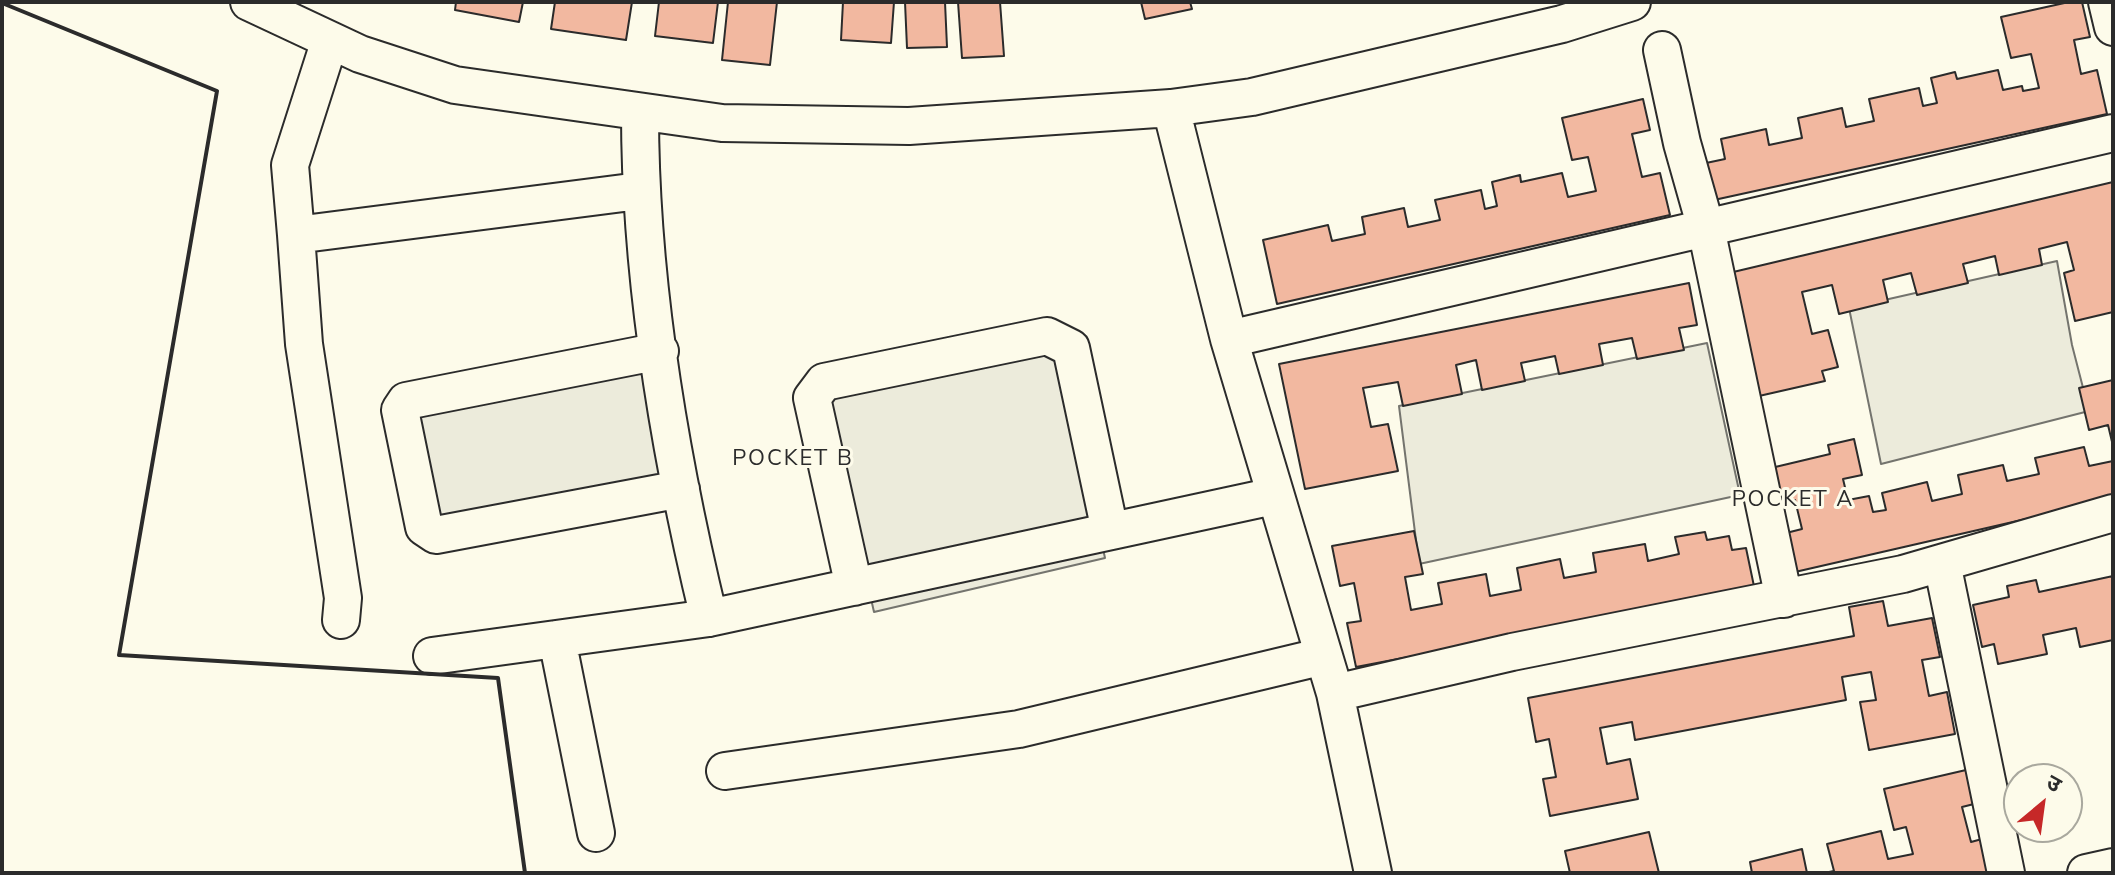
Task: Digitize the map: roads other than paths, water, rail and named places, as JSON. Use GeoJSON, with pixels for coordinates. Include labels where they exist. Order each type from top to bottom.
{"type":"FeatureCollection","features":[{"type":"Feature","properties":{"kind":"street"},"geometry":{"type":"LineString","coordinates":[[256,4],[330,40],[455,85],[722,123],[909,126],[1171,108],[1252,97],[1562,24],[1632,2]]}},
{"type":"Feature","properties":{"kind":"street"},"geometry":{"type":"LineString","coordinates":[[2107,2],[2113,27]]}},
{"type":"Feature","properties":{"kind":"street"},"geometry":{"type":"LineString","coordinates":[[330,40],[290,165],[304,344],[343,598],[341,620]]}},
{"type":"Feature","properties":{"kind":"street"},"geometry":{"type":"LineString","coordinates":[[1662,50],[1682,143],[1706,228],[1784,599]]}},
{"type":"Feature","properties":{"kind":"street"},"geometry":{"type":"LineString","coordinates":[[1171,108],[1229,339],[1335,693],[1373,873]]}},
{"type":"Feature","properties":{"kind":"street"},"geometry":{"type":"LineString","coordinates":[[640,113],[639,191],[660,351],[681,489],[709,618]]}},
{"type":"Feature","properties":{"kind":"street"},"geometry":{"type":"LineString","coordinates":[[1229,339],[2113,133]]}},
{"type":"Feature","properties":{"kind":"street"},"geometry":{"type":"LineString","coordinates":[[296,235],[639,191]]}},
{"type":"Feature","properties":{"kind":"street"},"geometry":{"type":"LineString","coordinates":[[854,587],[812,398],[824,382],[1047,336],[1071,348],[1110,531]]}},
{"type":"Feature","properties":{"kind":"street"},"geometry":{"type":"LineString","coordinates":[[660,351],[406,401],[400,410],[424,527],[436,535],[681,489]]}},
{"type":"Feature","properties":{"kind":"street"},"geometry":{"type":"LineString","coordinates":[[432,656],[709,618],[1274,496]]}},
{"type":"Feature","properties":{"kind":"street"},"geometry":{"type":"LineString","coordinates":[[1335,693],[1512,652],[1784,599],[1942,563],[2113,513]]}},
{"type":"Feature","properties":{"kind":"street"},"geometry":{"type":"LineString","coordinates":[[1942,563],[2006,873]]}},
{"type":"Feature","properties":{"kind":"street"},"geometry":{"type":"LineString","coordinates":[[557,639],[596,833]]}},
{"type":"Feature","properties":{"kind":"street"},"geometry":{"type":"LineString","coordinates":[[725,771],[1019,729],[1324,656]]}},
{"type":"Feature","properties":{"kind":"street"},"geometry":{"type":"LineString","coordinates":[[2086,873],[2113,867]]}},
{"type":"Feature","properties":{"kind":"district","name":"POCKET B"},"geometry":{"type":"Point","coordinates":[793,460]}},
{"type":"Feature","properties":{"kind":"district","name":"POCKET A"},"geometry":{"type":"Point","coordinates":[1793,501]}}]}
